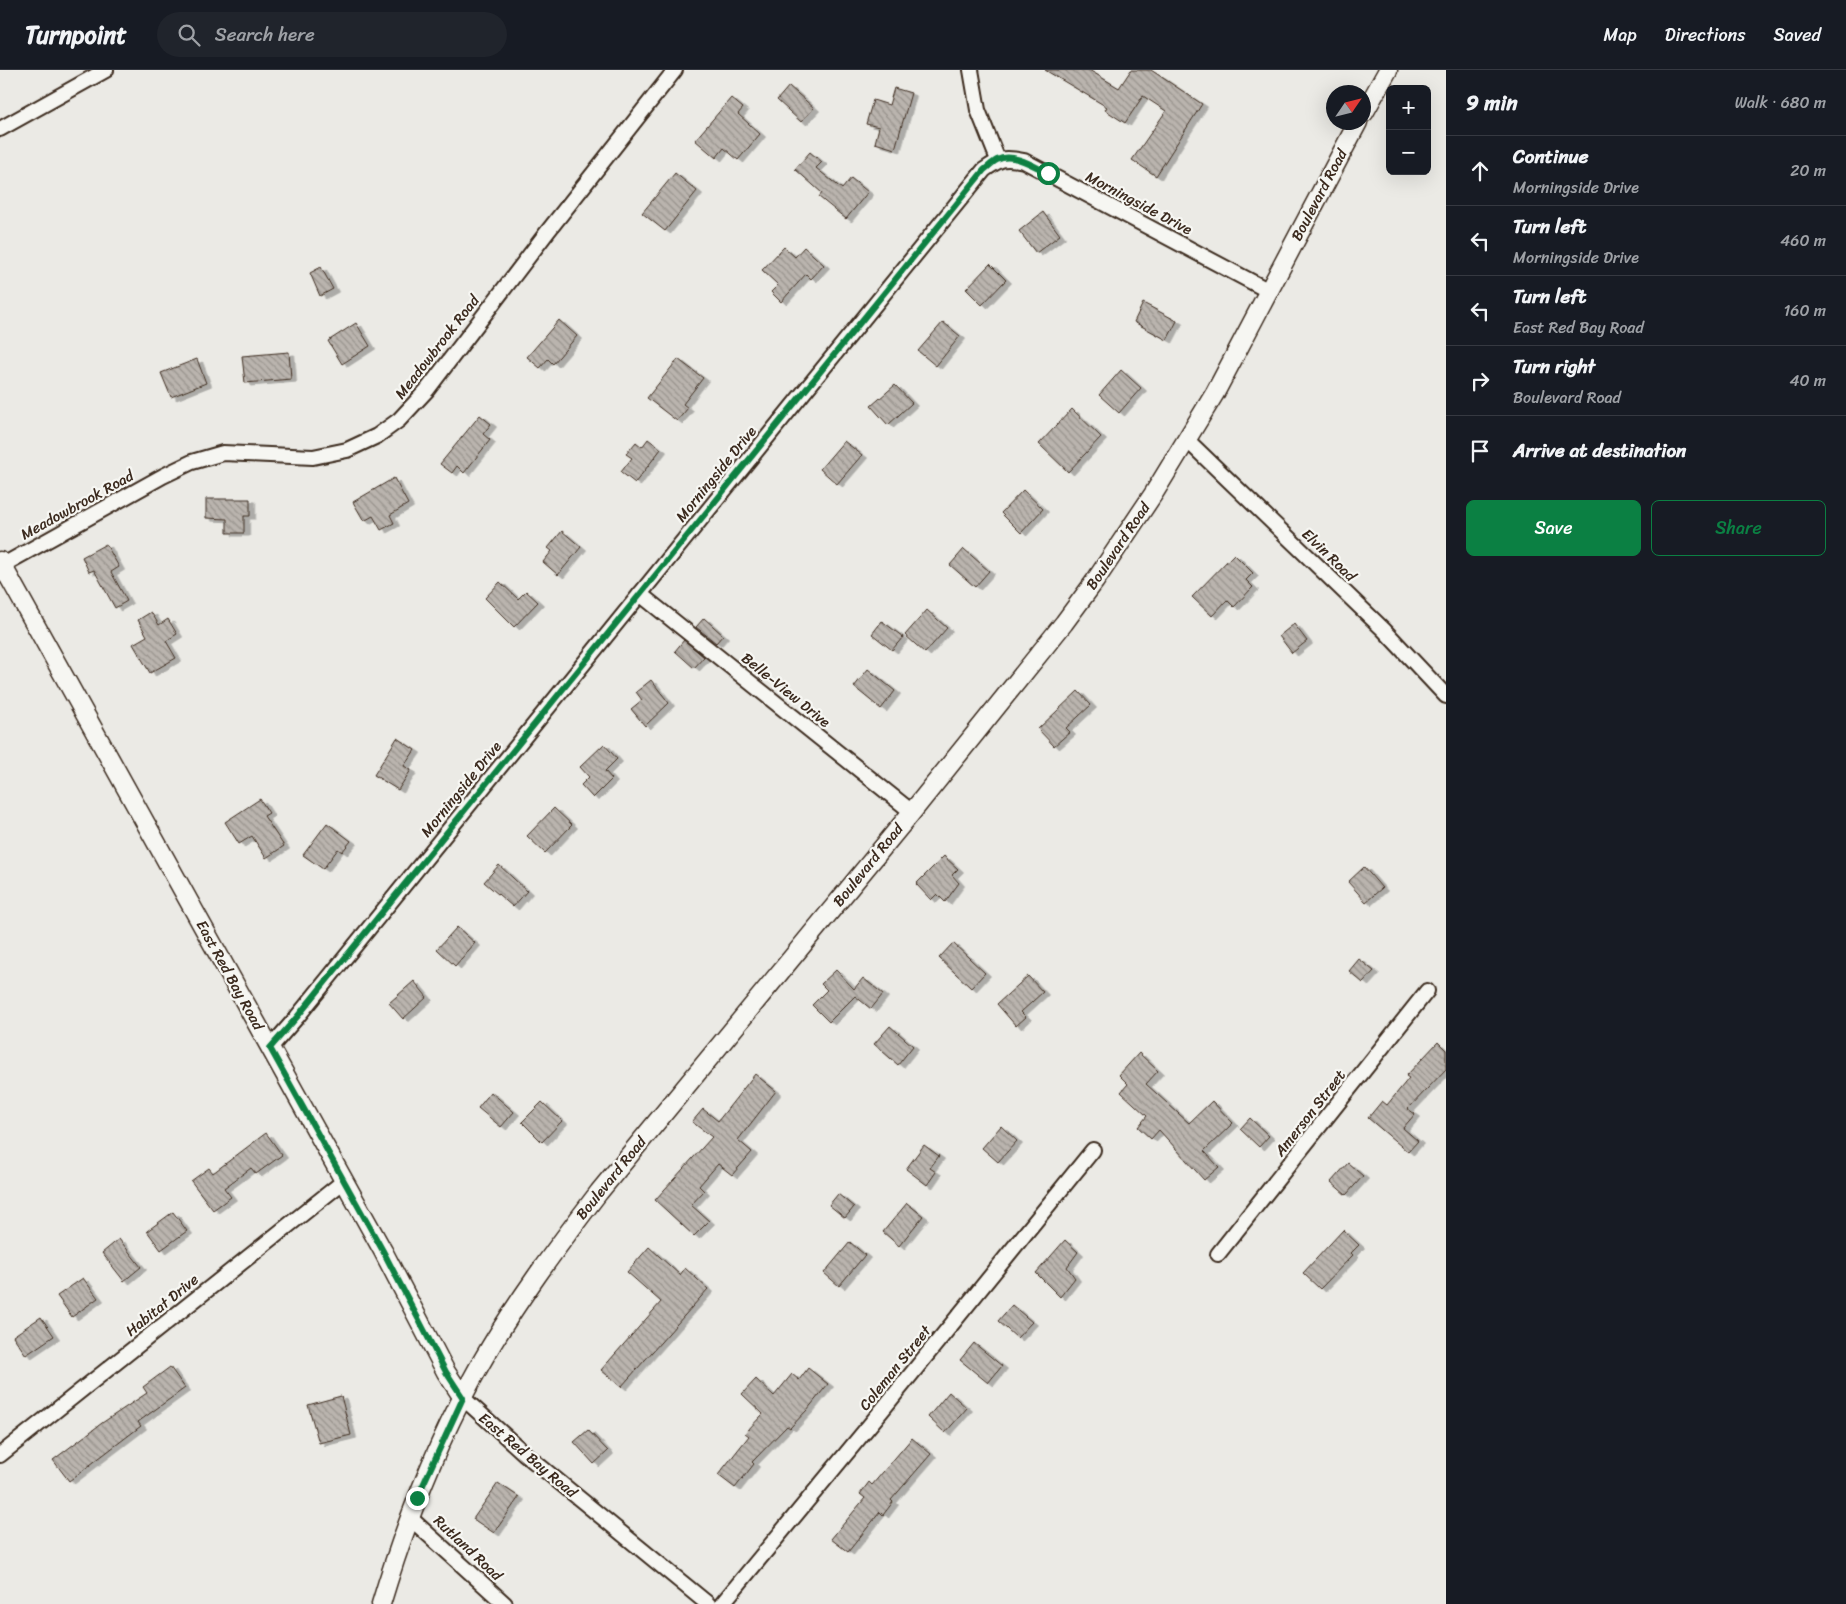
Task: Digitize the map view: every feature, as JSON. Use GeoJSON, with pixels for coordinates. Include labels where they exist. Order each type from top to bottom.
{"type":"FeatureCollection","features":[{"type":"Feature","properties":{"kind":"street"},"geometry":{"type":"LineString","coordinates":[[0,129],[106,70]]}},
{"type":"Feature","properties":{"kind":"street","name":"Meadowbrook Road"},"geometry":{"type":"LineString","coordinates":[[1,563],[192,462],[223,453],[313,456],[347,450],[377,436],[399,420],[426,390],[675,70]]}},
{"type":"Feature","properties":{"kind":"street"},"geometry":{"type":"LineString","coordinates":[[971,70],[978,110],[998,160]]}},
{"type":"Feature","properties":{"kind":"street"},"geometry":{"type":"LineString","coordinates":[[1371,100],[1388,70]]}},
{"type":"Feature","properties":{"kind":"street","name":"Boulevard Road"},"geometry":{"type":"LineString","coordinates":[[381,1604],[409,1517],[435,1456],[481,1362],[514,1311],[557,1246],[599,1192],[912,812],[1064,623],[1144,509],[1215,393],[1354,130]]}},
{"type":"Feature","properties":{"kind":"street","name":"Morningside Drive"},"geometry":{"type":"LineString","coordinates":[[270,1048],[303,1010],[984,170],[998,160],[1007,158],[1032,165],[1269,291]]}},
{"type":"Feature","properties":{"kind":"street","name":"Elvin Road"},"geometry":{"type":"LineString","coordinates":[[1187,440],[1384,630],[1446,696]]}},
{"type":"Feature","properties":{"kind":"street","name":"East Red Bay Road"},"geometry":{"type":"LineString","coordinates":[[1,563],[344,1181],[446,1372],[463,1398],[525,1454],[708,1604]]}},
{"type":"Feature","properties":{"kind":"street","name":"Belle-View Drive"},"geometry":{"type":"LineString","coordinates":[[640,594],[912,812]]}},
{"type":"Feature","properties":{"kind":"street","name":"Amerson Street"},"geometry":{"type":"LineString","coordinates":[[1218,1254],[1427,991]]}},
{"type":"Feature","properties":{"kind":"street","name":"Coleman Street"},"geometry":{"type":"LineString","coordinates":[[722,1604],[883,1409],[1092,1150]]}},
{"type":"Feature","properties":{"kind":"street","name":"Habitat Drive"},"geometry":{"type":"LineString","coordinates":[[0,1455],[344,1181]]}},
{"type":"Feature","properties":{"kind":"street","name":"Rutland Road"},"geometry":{"type":"LineString","coordinates":[[409,1517],[505,1604]]}},
{"type":"Feature","properties":{"kind":"building"},"geometry":{"type":"Polygon","coordinates":[[[1045,70],[1089,70],[1119,88],[1131,70],[1151,70],[1202,104],[1156,176],[1132,160],[1166,111],[1143,96],[1125,123],[1105,110],[1107,107],[1045,70]]]}},
{"type":"Feature","properties":{"kind":"building"},"geometry":{"type":"Polygon","coordinates":[[[789,86],[814,108],[801,122],[777,100],[789,86]]]}},
{"type":"Feature","properties":{"kind":"building"},"geometry":{"type":"Polygon","coordinates":[[[894,88],[911,93],[895,149],[875,143],[879,127],[866,124],[873,100],[889,105],[894,88]]]}},
{"type":"Feature","properties":{"kind":"building"},"geometry":{"type":"Polygon","coordinates":[[[731,98],[743,108],[738,114],[760,134],[738,160],[724,148],[716,158],[695,140],[731,98]]]}},
{"type":"Feature","properties":{"kind":"building"},"geometry":{"type":"Polygon","coordinates":[[[810,152],[822,162],[816,168],[842,189],[851,178],[868,192],[846,219],[819,197],[822,193],[795,169],[810,152]]]}},
{"type":"Feature","properties":{"kind":"building"},"geometry":{"type":"Polygon","coordinates":[[[675,173],[697,191],[665,231],[642,213],[675,173]]]}},
{"type":"Feature","properties":{"kind":"building"},"geometry":{"type":"Polygon","coordinates":[[[1043,212],[1060,235],[1036,253],[1019,231],[1043,212]]]}},
{"type":"Feature","properties":{"kind":"building"},"geometry":{"type":"Polygon","coordinates":[[[784,247],[795,257],[804,247],[824,265],[811,279],[806,274],[781,302],[771,292],[778,285],[762,270],[784,247]]]}},
{"type":"Feature","properties":{"kind":"building"},"geometry":{"type":"Polygon","coordinates":[[[990,264],[1006,280],[982,305],[966,289],[990,264]]]}},
{"type":"Feature","properties":{"kind":"building"},"geometry":{"type":"Polygon","coordinates":[[[321,267],[333,289],[320,296],[310,273],[321,267]]]}},
{"type":"Feature","properties":{"kind":"building"},"geometry":{"type":"Polygon","coordinates":[[[1143,303],[1177,321],[1167,340],[1134,322],[1143,303]]]}},
{"type":"Feature","properties":{"kind":"building"},"geometry":{"type":"Polygon","coordinates":[[[559,320],[577,336],[553,364],[548,359],[540,368],[527,357],[559,320]]]}},
{"type":"Feature","properties":{"kind":"building"},"geometry":{"type":"Polygon","coordinates":[[[943,322],[960,336],[936,366],[918,351],[943,322]]]}},
{"type":"Feature","properties":{"kind":"building"},"geometry":{"type":"Polygon","coordinates":[[[356,323],[370,346],[342,364],[328,341],[356,323]]]}},
{"type":"Feature","properties":{"kind":"building"},"geometry":{"type":"Polygon","coordinates":[[[289,352],[291,379],[245,383],[242,356],[289,352]]]}},
{"type":"Feature","properties":{"kind":"building"},"geometry":{"type":"Polygon","coordinates":[[[197,359],[206,383],[171,397],[161,373],[197,359]]]}},
{"type":"Feature","properties":{"kind":"building"},"geometry":{"type":"Polygon","coordinates":[[[678,359],[703,378],[683,404],[688,408],[677,421],[647,398],[678,359]]]}},
{"type":"Feature","properties":{"kind":"building"},"geometry":{"type":"Polygon","coordinates":[[[1121,370],[1141,388],[1119,413],[1099,395],[1121,370]]]}},
{"type":"Feature","properties":{"kind":"building"},"geometry":{"type":"Polygon","coordinates":[[[895,385],[912,403],[888,425],[871,406],[895,385]]]}},
{"type":"Feature","properties":{"kind":"building"},"geometry":{"type":"Polygon","coordinates":[[[1072,409],[1101,437],[1068,472],[1039,444],[1072,409]]]}},
{"type":"Feature","properties":{"kind":"building"},"geometry":{"type":"Polygon","coordinates":[[[480,415],[491,424],[483,434],[490,440],[464,473],[457,466],[452,473],[440,464],[480,415]]]}},
{"type":"Feature","properties":{"kind":"building"},"geometry":{"type":"Polygon","coordinates":[[[648,439],[661,449],[635,483],[621,472],[632,458],[626,454],[636,442],[642,447],[648,439]]]}},
{"type":"Feature","properties":{"kind":"building"},"geometry":{"type":"Polygon","coordinates":[[[844,441],[862,455],[837,484],[820,469],[844,441]]]}},
{"type":"Feature","properties":{"kind":"building"},"geometry":{"type":"Polygon","coordinates":[[[394,478],[408,504],[390,515],[394,523],[381,530],[373,516],[364,521],[353,502],[394,478]]]}},
{"type":"Feature","properties":{"kind":"building"},"geometry":{"type":"Polygon","coordinates":[[[1023,490],[1043,509],[1021,533],[1001,513],[1023,490]]]}},
{"type":"Feature","properties":{"kind":"building"},"geometry":{"type":"Polygon","coordinates":[[[206,499],[250,499],[250,516],[244,516],[244,533],[227,533],[227,519],[206,518],[206,499]]]}},
{"type":"Feature","properties":{"kind":"building"},"geometry":{"type":"Polygon","coordinates":[[[562,531],[581,547],[558,575],[543,562],[552,551],[548,548],[562,531]]]}},
{"type":"Feature","properties":{"kind":"building"},"geometry":{"type":"Polygon","coordinates":[[[106,544],[119,567],[111,572],[127,601],[115,608],[94,570],[89,572],[82,557],[106,544]]]}},
{"type":"Feature","properties":{"kind":"building"},"geometry":{"type":"Polygon","coordinates":[[[964,549],[989,571],[975,587],[950,565],[964,549]]]}},
{"type":"Feature","properties":{"kind":"building"},"geometry":{"type":"Polygon","coordinates":[[[1234,554],[1253,573],[1246,580],[1253,587],[1234,607],[1227,600],[1212,616],[1192,597],[1234,554]]]}},
{"type":"Feature","properties":{"kind":"building"},"geometry":{"type":"Polygon","coordinates":[[[500,582],[518,599],[526,591],[538,602],[514,627],[485,598],[500,582]]]}},
{"type":"Feature","properties":{"kind":"building"},"geometry":{"type":"Polygon","coordinates":[[[927,610],[947,628],[925,653],[905,635],[927,610]]]}},
{"type":"Feature","properties":{"kind":"building"},"geometry":{"type":"Polygon","coordinates":[[[151,612],[159,625],[168,619],[177,634],[166,641],[176,658],[150,673],[133,644],[147,636],[138,620],[151,612]]]}},
{"type":"Feature","properties":{"kind":"building"},"geometry":{"type":"Polygon","coordinates":[[[704,618],[723,635],[716,643],[696,627],[704,618]]]}},
{"type":"Feature","properties":{"kind":"building"},"geometry":{"type":"Polygon","coordinates":[[[882,621],[903,637],[892,650],[872,634],[882,621]]]}},
{"type":"Feature","properties":{"kind":"building"},"geometry":{"type":"Polygon","coordinates":[[[1294,624],[1307,641],[1292,653],[1279,636],[1294,624]]]}},
{"type":"Feature","properties":{"kind":"building"},"geometry":{"type":"Polygon","coordinates":[[[684,640],[704,657],[694,668],[675,651],[684,640]]]}},
{"type":"Feature","properties":{"kind":"building"},"geometry":{"type":"Polygon","coordinates":[[[868,669],[895,691],[881,709],[854,687],[868,669]]]}},
{"type":"Feature","properties":{"kind":"building"},"geometry":{"type":"Polygon","coordinates":[[[651,680],[669,703],[645,726],[631,709],[642,700],[636,692],[651,680]]]}},
{"type":"Feature","properties":{"kind":"building"},"geometry":{"type":"Polygon","coordinates":[[[1078,691],[1091,705],[1066,728],[1070,732],[1054,746],[1038,729],[1078,691]]]}},
{"type":"Feature","properties":{"kind":"building"},"geometry":{"type":"Polygon","coordinates":[[[397,738],[415,750],[404,766],[411,770],[398,790],[374,775],[397,738]]]}},
{"type":"Feature","properties":{"kind":"building"},"geometry":{"type":"Polygon","coordinates":[[[604,744],[617,759],[605,771],[612,779],[593,798],[581,785],[589,777],[580,767],[604,744]]]}},
{"type":"Feature","properties":{"kind":"building"},"geometry":{"type":"Polygon","coordinates":[[[260,799],[269,813],[264,816],[284,846],[266,858],[252,836],[239,844],[225,822],[260,799]]]}},
{"type":"Feature","properties":{"kind":"building"},"geometry":{"type":"Polygon","coordinates":[[[554,808],[572,825],[545,853],[527,836],[554,808]]]}},
{"type":"Feature","properties":{"kind":"building"},"geometry":{"type":"Polygon","coordinates":[[[327,823],[351,841],[342,852],[338,849],[323,869],[303,855],[327,823]]]}},
{"type":"Feature","properties":{"kind":"building"},"geometry":{"type":"Polygon","coordinates":[[[944,856],[958,869],[952,875],[959,883],[945,902],[937,894],[931,900],[916,884],[944,856]]]}},
{"type":"Feature","properties":{"kind":"building"},"geometry":{"type":"Polygon","coordinates":[[[499,865],[527,891],[513,907],[484,882],[499,865]]]}},
{"type":"Feature","properties":{"kind":"building"},"geometry":{"type":"Polygon","coordinates":[[[1364,867],[1382,888],[1366,902],[1348,882],[1364,867]]]}},
{"type":"Feature","properties":{"kind":"building"},"geometry":{"type":"Polygon","coordinates":[[[457,927],[475,943],[455,966],[437,949],[457,927]]]}},
{"type":"Feature","properties":{"kind":"building"},"geometry":{"type":"Polygon","coordinates":[[[953,943],[985,973],[971,988],[939,958],[953,943]]]}},
{"type":"Feature","properties":{"kind":"building"},"geometry":{"type":"Polygon","coordinates":[[[1359,959],[1374,971],[1363,983],[1349,971],[1359,959]]]}},
{"type":"Feature","properties":{"kind":"building"},"geometry":{"type":"Polygon","coordinates":[[[836,970],[854,989],[863,978],[883,994],[871,1009],[855,996],[829,1022],[812,1005],[827,990],[821,984],[836,970]]]}},
{"type":"Feature","properties":{"kind":"building"},"geometry":{"type":"Polygon","coordinates":[[[1028,976],[1043,992],[1021,1012],[1026,1017],[1016,1026],[997,1004],[1028,976]]]}},
{"type":"Feature","properties":{"kind":"building"},"geometry":{"type":"Polygon","coordinates":[[[414,981],[427,997],[403,1019],[389,1003],[414,981]]]}},
{"type":"Feature","properties":{"kind":"building"},"geometry":{"type":"Polygon","coordinates":[[[890,1026],[913,1046],[898,1065],[874,1044],[890,1026]]]}},
{"type":"Feature","properties":{"kind":"building"},"geometry":{"type":"Polygon","coordinates":[[[1438,1042],[1446,1050],[1446,1069],[1408,1109],[1415,1114],[1403,1128],[1418,1141],[1408,1152],[1368,1118],[1382,1101],[1387,1105],[1409,1078],[1406,1076],[1438,1042]]]}},
{"type":"Feature","properties":{"kind":"building"},"geometry":{"type":"Polygon","coordinates":[[[1139,1053],[1158,1071],[1146,1084],[1189,1123],[1212,1101],[1233,1123],[1204,1151],[1219,1167],[1204,1180],[1159,1130],[1151,1139],[1138,1127],[1147,1116],[1121,1092],[1128,1084],[1119,1075],[1139,1053]]]}},
{"type":"Feature","properties":{"kind":"building"},"geometry":{"type":"Polygon","coordinates":[[[755,1074],[776,1091],[738,1140],[752,1152],[732,1175],[718,1164],[699,1186],[704,1191],[691,1205],[709,1221],[694,1236],[655,1200],[712,1137],[692,1122],[703,1109],[718,1121],[755,1074]]]}},
{"type":"Feature","properties":{"kind":"building"},"geometry":{"type":"Polygon","coordinates":[[[491,1092],[514,1112],[501,1127],[478,1108],[491,1092]]]}},
{"type":"Feature","properties":{"kind":"building"},"geometry":{"type":"Polygon","coordinates":[[[542,1102],[562,1121],[542,1142],[522,1122],[542,1102]]]}},
{"type":"Feature","properties":{"kind":"building"},"geometry":{"type":"Polygon","coordinates":[[[1250,1118],[1269,1136],[1259,1147],[1240,1129],[1250,1118]]]}},
{"type":"Feature","properties":{"kind":"building"},"geometry":{"type":"Polygon","coordinates":[[[1001,1126],[1017,1141],[998,1162],[982,1148],[1001,1126]]]}},
{"type":"Feature","properties":{"kind":"building"},"geometry":{"type":"Polygon","coordinates":[[[266,1133],[282,1155],[256,1174],[251,1168],[224,1188],[231,1197],[213,1210],[191,1181],[209,1168],[213,1173],[266,1133]]]}},
{"type":"Feature","properties":{"kind":"building"},"geometry":{"type":"Polygon","coordinates":[[[924,1145],[939,1156],[930,1168],[936,1172],[927,1185],[906,1169],[924,1145]]]}},
{"type":"Feature","properties":{"kind":"building"},"geometry":{"type":"Polygon","coordinates":[[[1348,1163],[1363,1176],[1346,1195],[1331,1182],[1348,1163]]]}},
{"type":"Feature","properties":{"kind":"building"},"geometry":{"type":"Polygon","coordinates":[[[838,1194],[854,1207],[845,1218],[829,1205],[838,1194]]]}},
{"type":"Feature","properties":{"kind":"building"},"geometry":{"type":"Polygon","coordinates":[[[907,1203],[923,1216],[899,1246],[883,1232],[907,1203]]]}},
{"type":"Feature","properties":{"kind":"building"},"geometry":{"type":"Polygon","coordinates":[[[173,1212],[187,1231],[161,1250],[147,1231],[173,1212]]]}},
{"type":"Feature","properties":{"kind":"building"},"geometry":{"type":"Polygon","coordinates":[[[1343,1230],[1359,1245],[1351,1253],[1353,1255],[1320,1289],[1303,1273],[1343,1230]]]}},
{"type":"Feature","properties":{"kind":"building"},"geometry":{"type":"Polygon","coordinates":[[[119,1239],[141,1267],[124,1281],[102,1253],[119,1239]]]}},
{"type":"Feature","properties":{"kind":"building"},"geometry":{"type":"Polygon","coordinates":[[[1065,1240],[1078,1252],[1067,1267],[1075,1278],[1060,1297],[1036,1273],[1065,1240]]]}},
{"type":"Feature","properties":{"kind":"building"},"geometry":{"type":"Polygon","coordinates":[[[850,1242],[865,1255],[839,1286],[824,1273],[850,1242]]]}},
{"type":"Feature","properties":{"kind":"building"},"geometry":{"type":"Polygon","coordinates":[[[649,1247],[680,1275],[685,1268],[708,1289],[621,1387],[601,1370],[661,1302],[627,1272],[649,1247]]]}},
{"type":"Feature","properties":{"kind":"building"},"geometry":{"type":"Polygon","coordinates":[[[83,1278],[98,1298],[72,1317],[57,1296],[83,1278]]]}},
{"type":"Feature","properties":{"kind":"building"},"geometry":{"type":"Polygon","coordinates":[[[1012,1305],[1032,1322],[1017,1338],[998,1321],[1012,1305]]]}},
{"type":"Feature","properties":{"kind":"building"},"geometry":{"type":"Polygon","coordinates":[[[41,1317],[54,1336],[26,1355],[13,1336],[41,1317]]]}},
{"type":"Feature","properties":{"kind":"building"},"geometry":{"type":"Polygon","coordinates":[[[974,1343],[1002,1366],[988,1383],[960,1360],[974,1343]]]}},
{"type":"Feature","properties":{"kind":"building"},"geometry":{"type":"Polygon","coordinates":[[[170,1367],[185,1388],[138,1422],[141,1426],[69,1481],[53,1460],[102,1423],[147,1393],[143,1387],[170,1367]]]}},
{"type":"Feature","properties":{"kind":"building"},"geometry":{"type":"Polygon","coordinates":[[[808,1368],[828,1384],[790,1428],[787,1426],[752,1462],[754,1464],[735,1488],[718,1475],[749,1436],[745,1433],[763,1414],[742,1394],[756,1379],[774,1396],[792,1374],[799,1380],[808,1368]]]}},
{"type":"Feature","properties":{"kind":"building"},"geometry":{"type":"Polygon","coordinates":[[[949,1392],[967,1408],[945,1433],[928,1417],[949,1392]]]}},
{"type":"Feature","properties":{"kind":"building"},"geometry":{"type":"Polygon","coordinates":[[[341,1396],[351,1435],[319,1443],[308,1405],[341,1396]]]}},
{"type":"Feature","properties":{"kind":"building"},"geometry":{"type":"Polygon","coordinates":[[[588,1430],[608,1451],[594,1464],[574,1442],[588,1430]]]}},
{"type":"Feature","properties":{"kind":"building"},"geometry":{"type":"Polygon","coordinates":[[[912,1438],[931,1454],[891,1500],[893,1502],[883,1515],[880,1512],[848,1552],[831,1539],[865,1498],[860,1494],[869,1482],[872,1485],[912,1438]]]}},
{"type":"Feature","properties":{"kind":"building"},"geometry":{"type":"Polygon","coordinates":[[[498,1483],[519,1497],[494,1533],[473,1519],[498,1483]]]}},
{"type":"Feature","properties":{"kind":"route"},"geometry":{"type":"LineString","coordinates":[[417,1498],[463,1398],[446,1372],[383,1251],[270,1048],[984,170],[998,160],[1007,158],[1024,161],[1048,173]]}}]}
